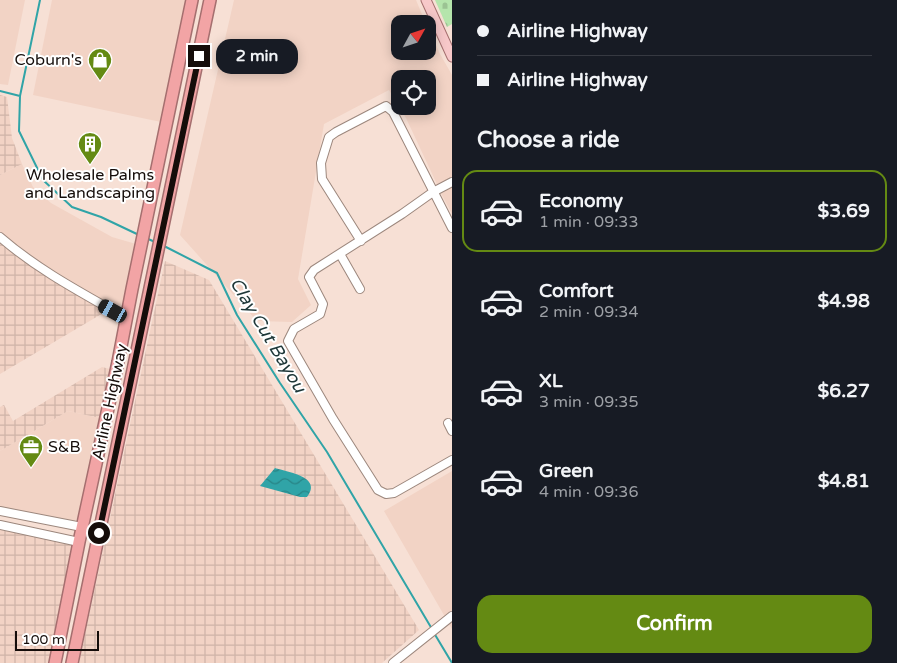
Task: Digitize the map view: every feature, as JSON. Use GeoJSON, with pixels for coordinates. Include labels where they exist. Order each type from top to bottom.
{"type":"FeatureCollection","features":[{"type":"Feature","properties":{"kind":"highway","name":"Airline Highway"},"geometry":{"type":"LineString","coordinates":[[55,663],[192,0]]}},
{"type":"Feature","properties":{"kind":"highway","name":"Airline Highway"},"geometry":{"type":"LineString","coordinates":[[72,663],[210,0]]}},
{"type":"Feature","properties":{"kind":"highway"},"geometry":{"type":"LineString","coordinates":[[170,105],[188,109]]}},
{"type":"Feature","properties":{"kind":"highway"},"geometry":{"type":"LineString","coordinates":[[126,318],[144,322]]}},
{"type":"Feature","properties":{"kind":"highway"},"geometry":{"type":"LineString","coordinates":[[82,527],[99,533]]}},
{"type":"Feature","properties":{"kind":"highway"},"geometry":{"type":"LineString","coordinates":[[79,542],[96,546]]}},
{"type":"Feature","properties":{"kind":"highway"},"geometry":{"type":"LineString","coordinates":[[66,614],[81,619]]}},
{"type":"Feature","properties":{"kind":"main road"},"geometry":{"type":"LineString","coordinates":[[426,0],[452,56]]}},
{"type":"Feature","properties":{"kind":"street"},"geometry":{"type":"LineString","coordinates":[[361,241],[322,179],[321,163],[329,137],[386,106],[393,112],[452,228]]}},
{"type":"Feature","properties":{"kind":"street"},"geometry":{"type":"LineString","coordinates":[[452,182],[433,192],[361,241],[314,270],[309,277],[323,304],[320,314],[294,329],[288,339],[333,419],[378,490],[386,494],[394,493],[452,460]]}},
{"type":"Feature","properties":{"kind":"street"},"geometry":{"type":"LineString","coordinates":[[0,237],[61,282],[126,318]]}},
{"type":"Feature","properties":{"kind":"street"},"geometry":{"type":"LineString","coordinates":[[340,254],[360,289]]}},
{"type":"Feature","properties":{"kind":"street"},"geometry":{"type":"LineString","coordinates":[[448,423],[452,431]]}},
{"type":"Feature","properties":{"kind":"street"},"geometry":{"type":"LineString","coordinates":[[0,511],[82,527]]}},
{"type":"Feature","properties":{"kind":"street"},"geometry":{"type":"LineString","coordinates":[[10,527],[14,514]]}},
{"type":"Feature","properties":{"kind":"street"},"geometry":{"type":"LineString","coordinates":[[41,534],[45,520]]}},
{"type":"Feature","properties":{"kind":"street"},"geometry":{"type":"LineString","coordinates":[[0,525],[79,542]]}},
{"type":"Feature","properties":{"kind":"street"},"geometry":{"type":"LineString","coordinates":[[393,663],[449,618]]}},
{"type":"Feature","properties":{"kind":"shaded area"},"geometry":{"type":"Polygon","coordinates":[[[0,0],[25,0],[8,85],[0,84],[0,0]]]}},
{"type":"Feature","properties":{"kind":"shaded area"},"geometry":{"type":"Polygon","coordinates":[[[52,0],[187,0],[161,122],[33,95],[52,0]]]}},
{"type":"Feature","properties":{"kind":"shaded area"},"geometry":{"type":"Polygon","coordinates":[[[234,0],[416,0],[422,15],[391,15],[391,60],[436,60],[436,45],[452,75],[452,214],[404,115],[436,115],[436,70],[391,70],[391,93],[389,90],[324,124],[298,279],[311,305],[292,322],[257,321],[180,235],[234,0]]]}},
{"type":"Feature","properties":{"kind":"shaded area"},"geometry":{"type":"Polygon","coordinates":[[[0,95],[7,97],[12,138],[22,164],[0,175],[0,95]]]}},
{"type":"Feature","properties":{"kind":"shaded area"},"geometry":{"type":"Polygon","coordinates":[[[22,164],[33,187],[51,203],[112,237],[136,244],[124,301],[121,305],[115,307],[107,305],[23,252],[0,234],[0,175],[22,164]]]}},
{"type":"Feature","properties":{"kind":"shaded area"},"geometry":{"type":"Polygon","coordinates":[[[0,242],[27,262],[105,312],[0,374],[0,242]]]}},
{"type":"Feature","properties":{"kind":"shaded area"},"geometry":{"type":"Polygon","coordinates":[[[165,261],[209,280],[419,630],[382,663],[79,663],[165,261]]]}},
{"type":"Feature","properties":{"kind":"shaded area"},"geometry":{"type":"Polygon","coordinates":[[[102,367],[110,369],[100,418],[68,411],[0,451],[0,407],[4,405],[13,421],[102,367]]]}},
{"type":"Feature","properties":{"kind":"shaded area"},"geometry":{"type":"Polygon","coordinates":[[[68,411],[100,418],[80,513],[77,519],[73,522],[68,522],[0,507],[0,451],[68,411]]]}},
{"type":"Feature","properties":{"kind":"shaded area"},"geometry":{"type":"Polygon","coordinates":[[[452,471],[452,629],[384,511],[452,471]]]}},
{"type":"Feature","properties":{"kind":"shaded area"},"geometry":{"type":"Polygon","coordinates":[[[0,525],[79,542],[53,663],[0,663],[0,525]]]}},
{"type":"Feature","properties":{"kind":"green space"},"geometry":{"type":"Polygon","coordinates":[[[435,0],[452,0],[452,24],[447,27],[435,0]]]}},
{"type":"Feature","properties":{"kind":"water"},"geometry":{"type":"Polygon","coordinates":[[[275,468],[307,480],[311,485],[311,490],[307,497],[300,497],[260,486],[275,468]]]}},
{"type":"Feature","properties":{"kind":"waterway","name":"Clay Cut Bayou"},"geometry":{"type":"LineString","coordinates":[[40,0],[20,96],[19,131],[43,180],[72,207],[101,217],[139,235]]}},
{"type":"Feature","properties":{"kind":"waterway"},"geometry":{"type":"LineString","coordinates":[[0,91],[20,96]]}},
{"type":"Feature","properties":{"kind":"waterway","name":"Clay Cut Bayou"},"geometry":{"type":"LineString","coordinates":[[146,238],[155,242]]}},
{"type":"Feature","properties":{"kind":"waterway","name":"Clay Cut Bayou"},"geometry":{"type":"LineString","coordinates":[[164,246],[217,273],[237,315],[327,452],[432,629]]}},
{"type":"Feature","properties":{"kind":"waterway","name":"Clay Cut Bayou"},"geometry":{"type":"LineString","coordinates":[[434,633],[452,663]]}},
{"type":"Feature","properties":{"kind":"place","name":"Coburn's"},"geometry":{"type":"Point","coordinates":[100,81]}},
{"type":"Feature","properties":{"kind":"place","name":"Wholesale Palms and Landscaping"},"geometry":{"type":"Point","coordinates":[90,165]}},
{"type":"Feature","properties":{"kind":"place","name":"S&B"},"geometry":{"type":"Point","coordinates":[31,468]}},
{"type":"Feature","properties":{"kind":"route"},"geometry":{"type":"LineString","coordinates":[[99,533],[199,56]]}}]}
